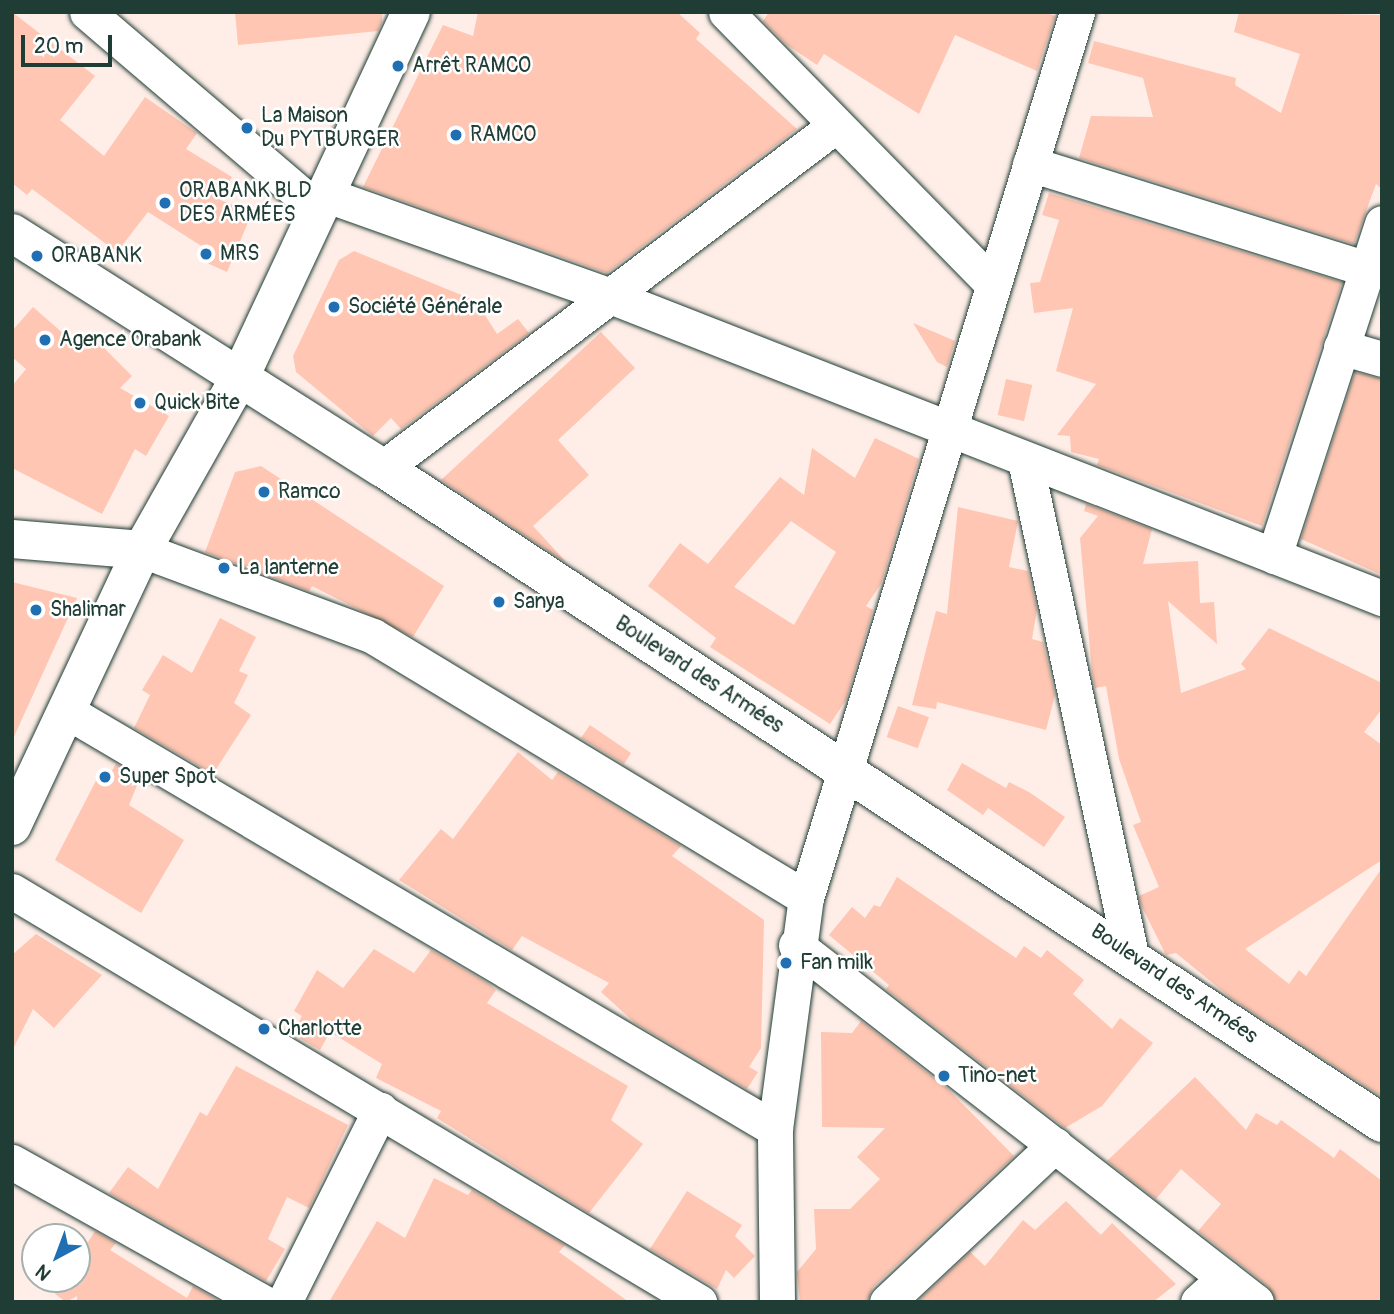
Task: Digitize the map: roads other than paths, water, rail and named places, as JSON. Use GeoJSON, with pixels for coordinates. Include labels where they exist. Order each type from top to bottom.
{"type":"FeatureCollection","features":[{"type":"Feature","properties":{"kind":"main road"},"geometry":{"type":"LineString","coordinates":[[12,826],[142,550],[240,377],[411,12]]}},
{"type":"Feature","properties":{"kind":"main road","name":"Boulevard des Armées"},"geometry":{"type":"LineString","coordinates":[[12,233],[383,468],[1131,955],[1382,1123]]}},
{"type":"Feature","properties":{"kind":"main road"},"geometry":{"type":"LineString","coordinates":[[12,538],[142,550]]}},
{"type":"Feature","properties":{"kind":"street"},"geometry":{"type":"LineString","coordinates":[[87,12],[321,202],[610,296],[946,430],[1382,598]]}},
{"type":"Feature","properties":{"kind":"street"},"geometry":{"type":"LineString","coordinates":[[726,12],[990,282]]}},
{"type":"Feature","properties":{"kind":"street"},"geometry":{"type":"LineString","coordinates":[[777,1302],[775,1129],[796,946],[806,898],[990,282],[1077,12]]}},
{"type":"Feature","properties":{"kind":"street"},"geometry":{"type":"LineString","coordinates":[[383,468],[836,125]]}},
{"type":"Feature","properties":{"kind":"street"},"geometry":{"type":"LineString","coordinates":[[1030,164],[1367,269]]}},
{"type":"Feature","properties":{"kind":"street"},"geometry":{"type":"LineString","coordinates":[[1274,556],[1382,223]]}},
{"type":"Feature","properties":{"kind":"street"},"geometry":{"type":"LineString","coordinates":[[1341,347],[1382,359]]}},
{"type":"Feature","properties":{"kind":"street"},"geometry":{"type":"LineString","coordinates":[[1025,460],[1131,955]]}},
{"type":"Feature","properties":{"kind":"street"},"geometry":{"type":"LineString","coordinates":[[142,550],[373,636],[806,898]]}},
{"type":"Feature","properties":{"kind":"street"},"geometry":{"type":"LineString","coordinates":[[68,712],[775,1129]]}},
{"type":"Feature","properties":{"kind":"street"},"geometry":{"type":"LineString","coordinates":[[12,891],[699,1302]]}},
{"type":"Feature","properties":{"kind":"street"},"geometry":{"type":"LineString","coordinates":[[796,946],[1256,1302]]}},
{"type":"Feature","properties":{"kind":"street"},"geometry":{"type":"LineString","coordinates":[[284,1302],[380,1110]]}},
{"type":"Feature","properties":{"kind":"street"},"geometry":{"type":"LineString","coordinates":[[887,1302],[1055,1145]]}},
{"type":"Feature","properties":{"kind":"street"},"geometry":{"type":"LineString","coordinates":[[12,1162],[263,1302]]}},
{"type":"Feature","properties":{"kind":"street"},"geometry":{"type":"LineString","coordinates":[[1198,1302],[1225,1278]]}},
{"type":"Feature","properties":{"kind":"place","name":"Arrêt RAMCO"},"geometry":{"type":"Point","coordinates":[398,66]}},
{"type":"Feature","properties":{"kind":"place","name":"La Maison Du PYTBURGER"},"geometry":{"type":"Point","coordinates":[247,128]}},
{"type":"Feature","properties":{"kind":"place","name":"RAMCO"},"geometry":{"type":"Point","coordinates":[456,135]}},
{"type":"Feature","properties":{"kind":"place","name":"ORABANK BLD DES ARMÉES"},"geometry":{"type":"Point","coordinates":[165,203]}},
{"type":"Feature","properties":{"kind":"place","name":"MRS"},"geometry":{"type":"Point","coordinates":[206,254]}},
{"type":"Feature","properties":{"kind":"place","name":"ORABANK"},"geometry":{"type":"Point","coordinates":[37,256]}},
{"type":"Feature","properties":{"kind":"place","name":"Société Générale"},"geometry":{"type":"Point","coordinates":[334,307]}},
{"type":"Feature","properties":{"kind":"place","name":"Agence Orabank"},"geometry":{"type":"Point","coordinates":[45,340]}},
{"type":"Feature","properties":{"kind":"place","name":"Quick Bite"},"geometry":{"type":"Point","coordinates":[140,403]}},
{"type":"Feature","properties":{"kind":"place","name":"Ramco"},"geometry":{"type":"Point","coordinates":[264,492]}},
{"type":"Feature","properties":{"kind":"place","name":"La lanterne"},"geometry":{"type":"Point","coordinates":[224,568]}},
{"type":"Feature","properties":{"kind":"place","name":"Sanya"},"geometry":{"type":"Point","coordinates":[499,602]}},
{"type":"Feature","properties":{"kind":"place","name":"Shalimar"},"geometry":{"type":"Point","coordinates":[36,610]}},
{"type":"Feature","properties":{"kind":"place","name":"Super Spot"},"geometry":{"type":"Point","coordinates":[105,777]}},
{"type":"Feature","properties":{"kind":"place","name":"Fan milk"},"geometry":{"type":"Point","coordinates":[786,963]}},
{"type":"Feature","properties":{"kind":"place","name":"Charlotte"},"geometry":{"type":"Point","coordinates":[264,1029]}},
{"type":"Feature","properties":{"kind":"place","name":"Tino-net"},"geometry":{"type":"Point","coordinates":[944,1076]}}]}
